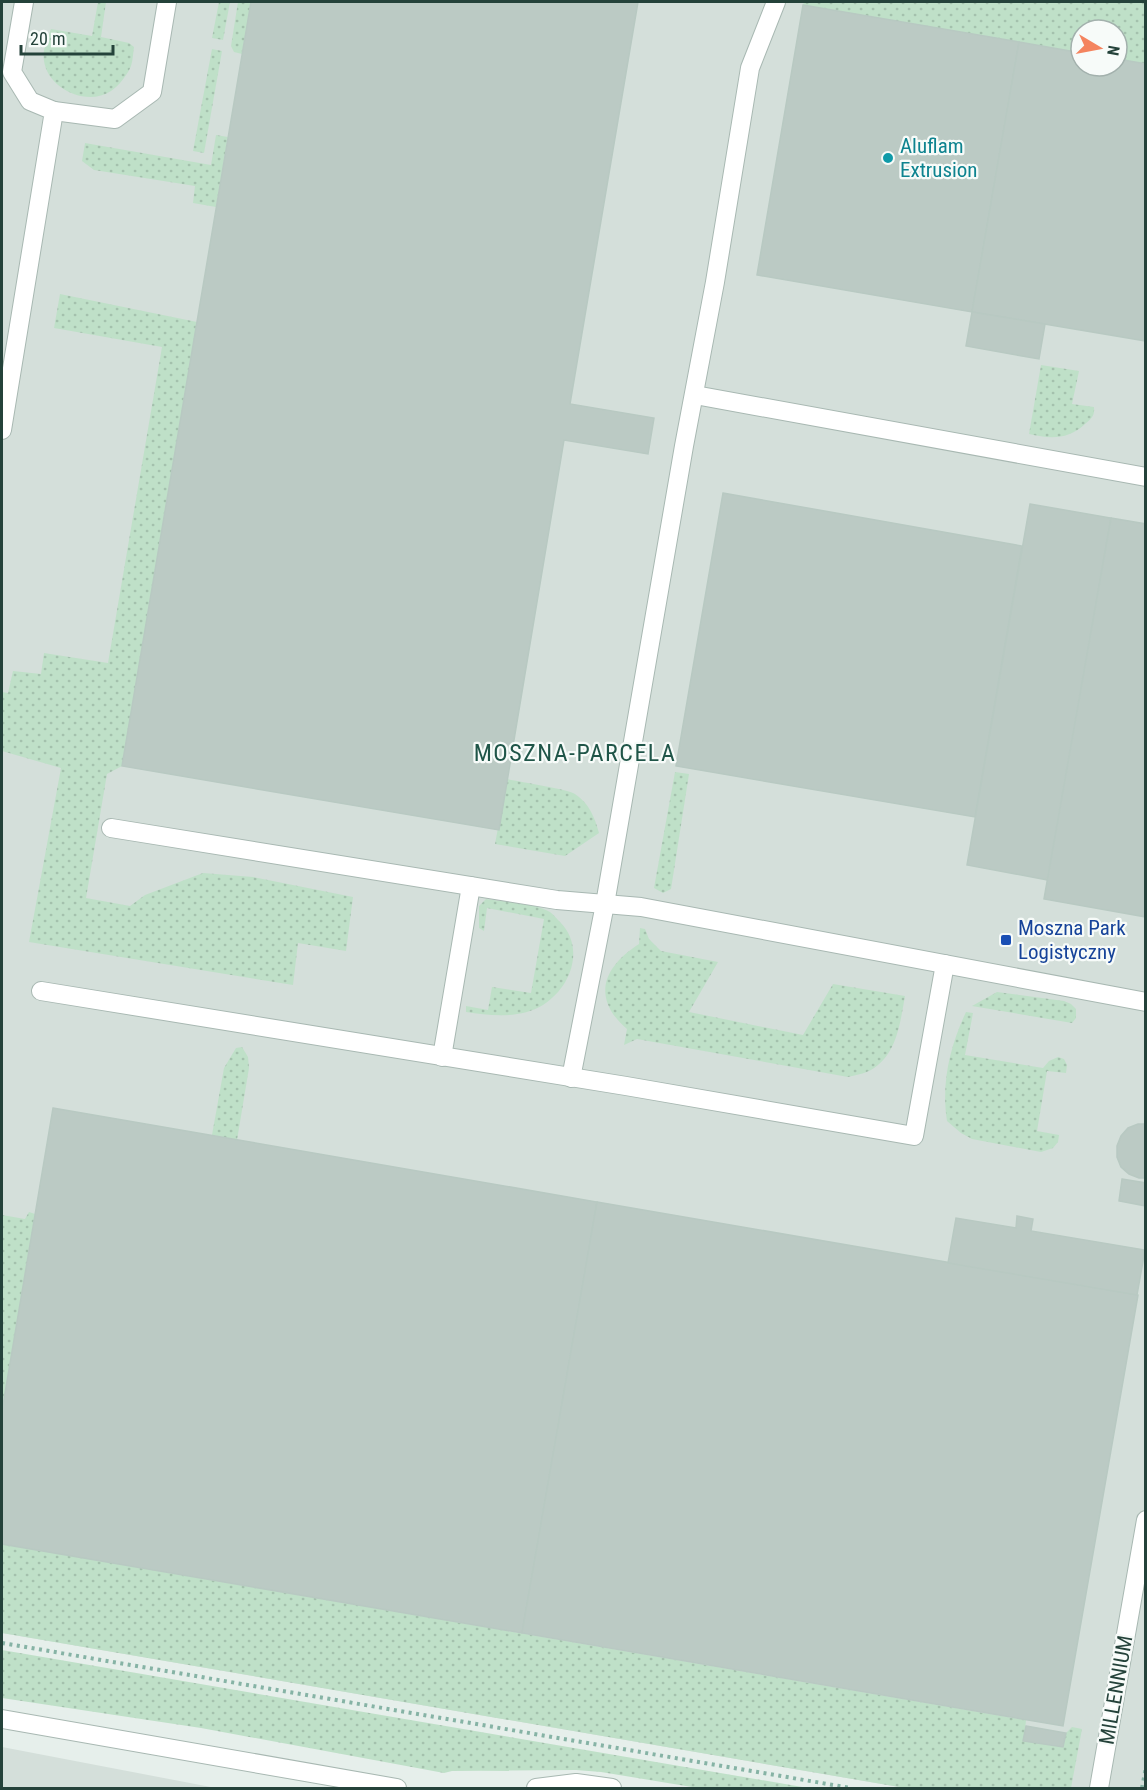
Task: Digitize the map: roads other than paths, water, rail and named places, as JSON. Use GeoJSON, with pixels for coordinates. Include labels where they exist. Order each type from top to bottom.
{"type":"FeatureCollection","features":[{"type":"Feature","properties":{"kind":"street"},"geometry":{"type":"LineString","coordinates":[[24,2],[12,72],[30,102],[54,111],[116,119],[152,92],[167,2]]}},
{"type":"Feature","properties":{"kind":"street"},"geometry":{"type":"LineString","coordinates":[[571,1078],[605,904],[750,68],[776,2]]}},
{"type":"Feature","properties":{"kind":"street"},"geometry":{"type":"LineString","coordinates":[[2,430],[54,111]]}},
{"type":"Feature","properties":{"kind":"street"},"geometry":{"type":"LineString","coordinates":[[695,395],[1146,477]]}},
{"type":"Feature","properties":{"kind":"street"},"geometry":{"type":"LineString","coordinates":[[111,828],[557,900],[640,907],[1146,1002]]}},
{"type":"Feature","properties":{"kind":"street"},"geometry":{"type":"LineString","coordinates":[[442,1057],[471,886]]}},
{"type":"Feature","properties":{"kind":"street"},"geometry":{"type":"LineString","coordinates":[[41,991],[914,1136],[945,964]]}},
{"type":"Feature","properties":{"kind":"street","name":"MILLENNIUM"},"geometry":{"type":"LineString","coordinates":[[1099,1788],[1137,1615],[1146,1520]]}},
{"type":"Feature","properties":{"kind":"street"},"geometry":{"type":"LineString","coordinates":[[2,1719],[397,1788]]}},
{"type":"Feature","properties":{"kind":"street"},"geometry":{"type":"LineString","coordinates":[[536,1788],[576,1783],[612,1788]]}},
{"type":"Feature","properties":{"kind":"place","name":"Aluflam Extrusion"},"geometry":{"type":"Point","coordinates":[888,158]}},
{"type":"Feature","properties":{"kind":"place","name":"Moszna Park Logistyczny"},"geometry":{"type":"Point","coordinates":[1006,940]}},
{"type":"Feature","properties":{"kind":"district","name":"MOSZNA-PARCELA"},"geometry":{"type":"Point","coordinates":[575,753]}}]}
